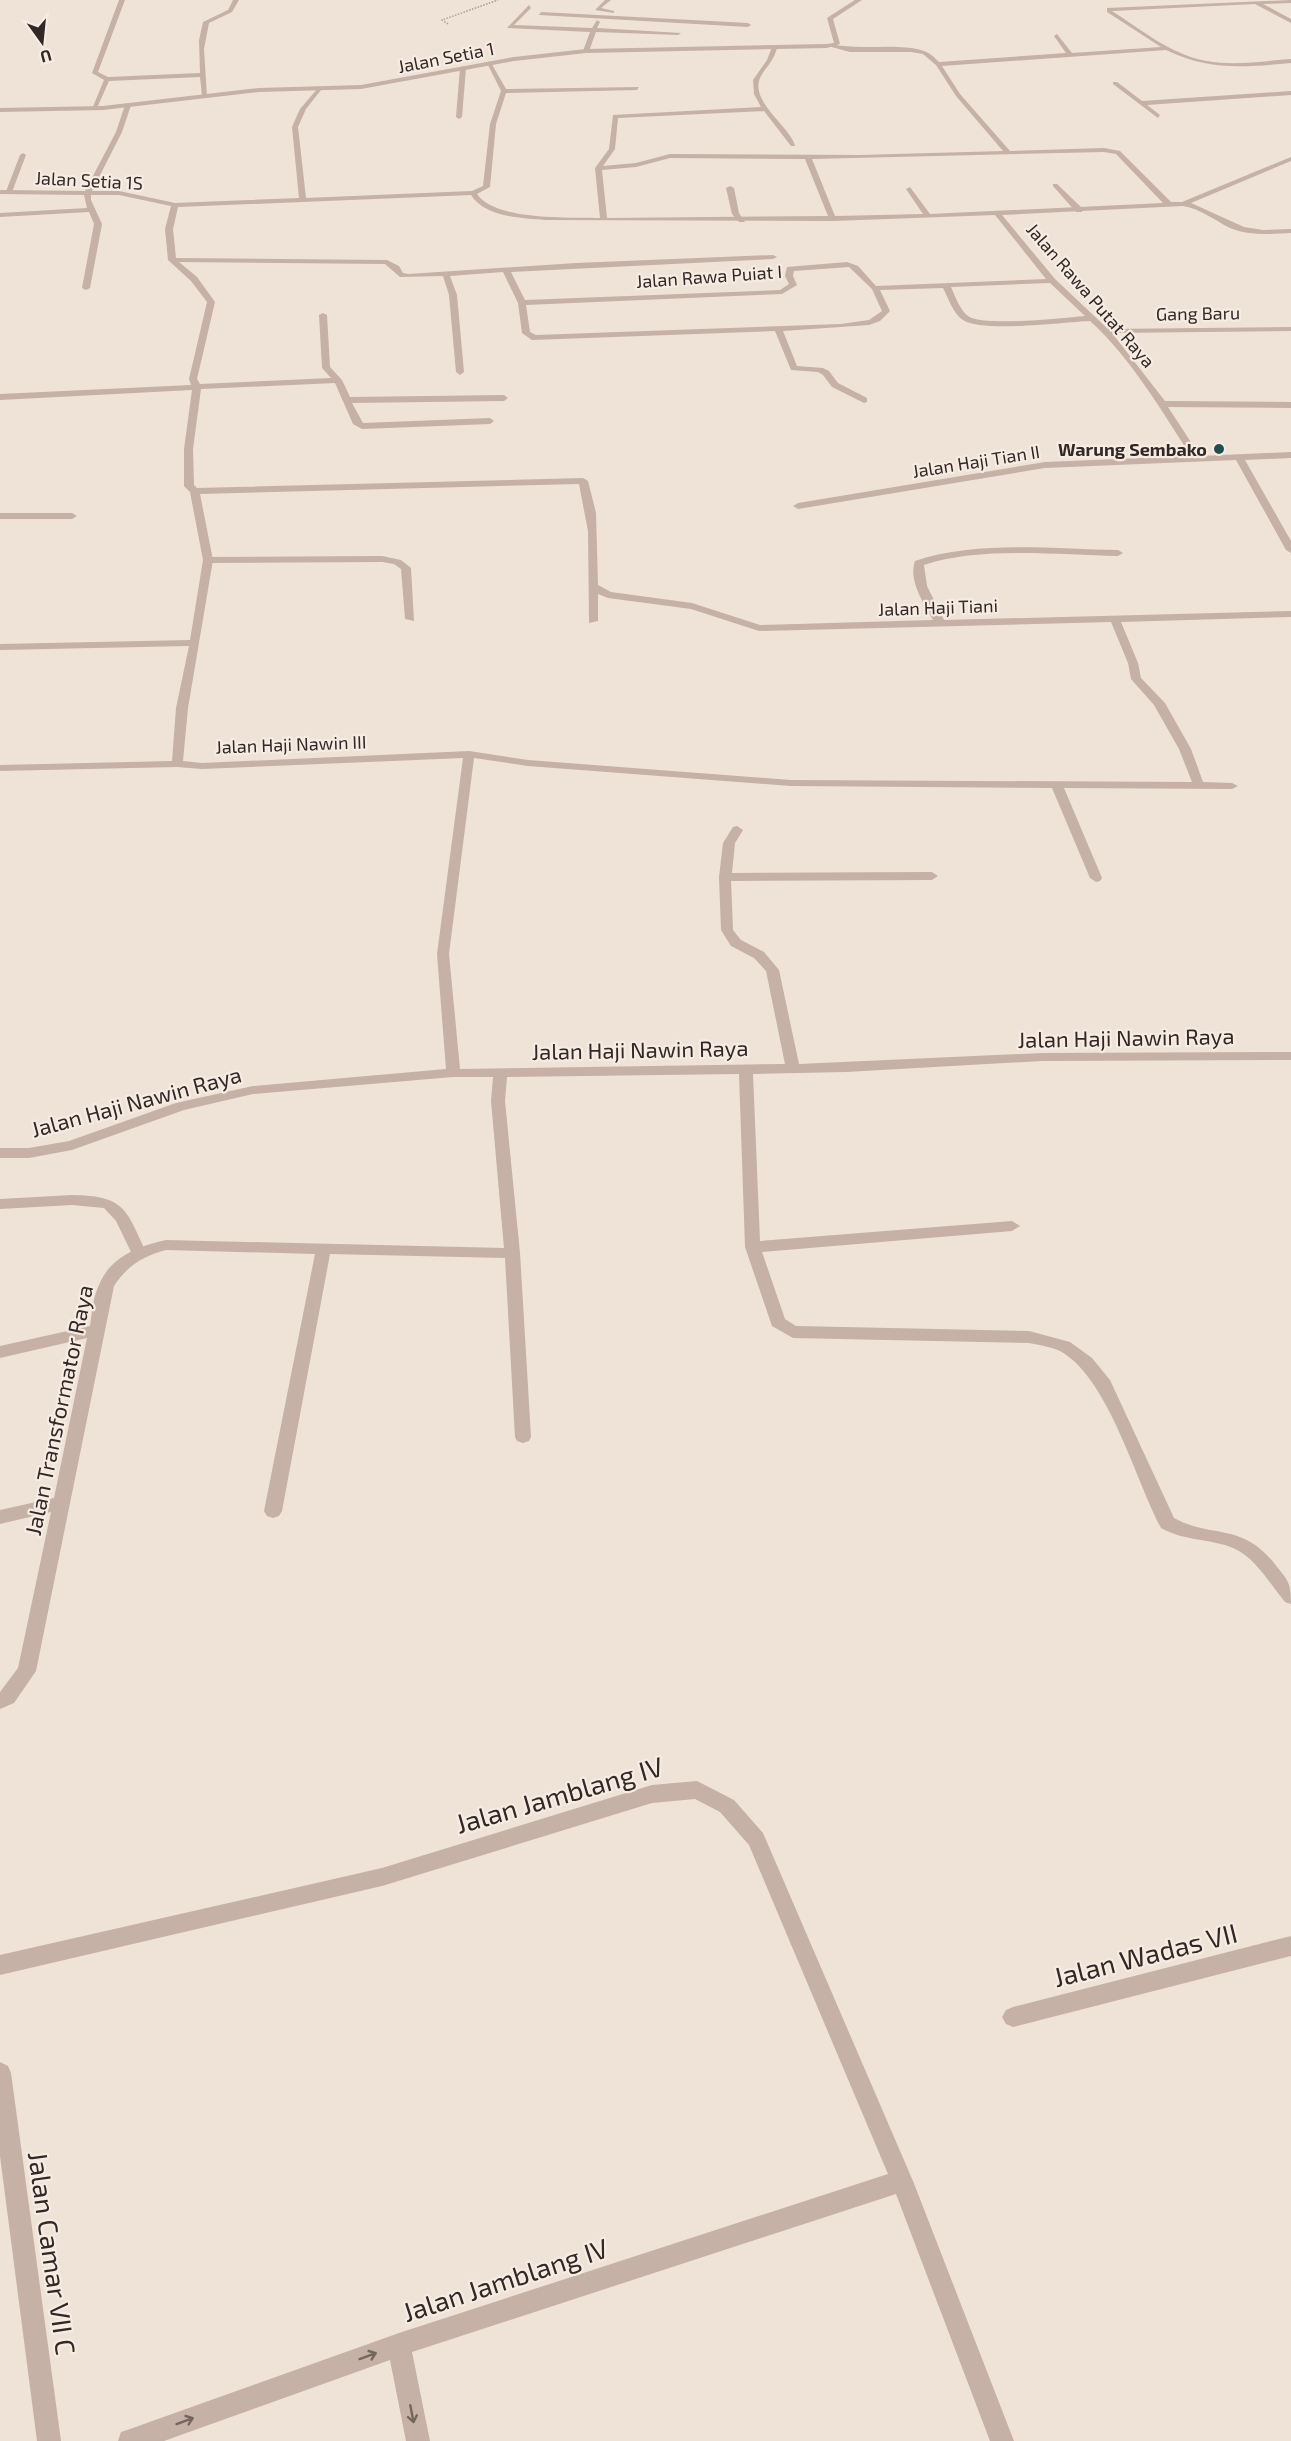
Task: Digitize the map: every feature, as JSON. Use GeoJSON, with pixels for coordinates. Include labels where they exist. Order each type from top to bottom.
{"type":"FeatureCollection","features":[{"type":"Feature","properties":{"kind":"street"},"geometry":{"type":"LineString","coordinates":[[122,0],[95,73],[107,79],[203,75]]}},
{"type":"Feature","properties":{"kind":"street"},"geometry":{"type":"LineString","coordinates":[[206,96],[201,44],[206,22],[230,11],[236,0]]}},
{"type":"Feature","properties":{"kind":"street"},"geometry":{"type":"LineString","coordinates":[[601,15],[597,8],[608,0]]}},
{"type":"Feature","properties":{"kind":"street"},"geometry":{"type":"LineString","coordinates":[[831,46],[837,44],[830,18],[860,0]]}},
{"type":"Feature","properties":{"kind":"street"},"geometry":{"type":"LineString","coordinates":[[1291,1],[1109,9],[1169,48],[1208,63],[1291,62]]}},
{"type":"Feature","properties":{"kind":"street"},"geometry":{"type":"LineString","coordinates":[[1255,2],[1291,21]]}},
{"type":"Feature","properties":{"kind":"street"},"geometry":{"type":"LineString","coordinates":[[529,7],[509,27],[678,33]]}},
{"type":"Feature","properties":{"kind":"street"},"geometry":{"type":"LineString","coordinates":[[541,14],[680,14]]}},
{"type":"Feature","properties":{"kind":"street"},"geometry":{"type":"LineString","coordinates":[[601,15],[748,25]]}},
{"type":"Feature","properties":{"kind":"street"},"geometry":{"type":"LineString","coordinates":[[586,51],[592,30],[601,15]]}},
{"type":"Feature","properties":{"kind":"street"},"geometry":{"type":"LineString","coordinates":[[1058,36],[1072,56]]}},
{"type":"Feature","properties":{"kind":"street","name":"Jalan Setia 1"},"geometry":{"type":"LineString","coordinates":[[0,110],[94,108],[259,90],[318,90],[383,84],[490,63],[586,51],[831,46],[859,51],[920,52],[938,64]]}},
{"type":"Feature","properties":{"kind":"street"},"geometry":{"type":"LineString","coordinates":[[774,48],[771,63],[755,81],[757,97],[793,145]]}},
{"type":"Feature","properties":{"kind":"street"},"geometry":{"type":"LineString","coordinates":[[1008,153],[958,95],[938,64],[1169,48]]}},
{"type":"Feature","properties":{"kind":"street"},"geometry":{"type":"LineString","coordinates":[[1283,62],[1291,67]]}},
{"type":"Feature","properties":{"kind":"street"},"geometry":{"type":"LineString","coordinates":[[490,63],[504,92]]}},
{"type":"Feature","properties":{"kind":"street"},"geometry":{"type":"LineString","coordinates":[[459,117],[463,68]]}},
{"type":"Feature","properties":{"kind":"street"},"geometry":{"type":"LineString","coordinates":[[94,108],[107,79]]}},
{"type":"Feature","properties":{"kind":"street"},"geometry":{"type":"LineString","coordinates":[[1115,83],[1158,116]]}},
{"type":"Feature","properties":{"kind":"street"},"geometry":{"type":"LineString","coordinates":[[504,92],[637,88]]}},
{"type":"Feature","properties":{"kind":"street"},"geometry":{"type":"LineString","coordinates":[[303,201],[295,127],[303,109],[318,90]]}},
{"type":"Feature","properties":{"kind":"street"},"geometry":{"type":"LineString","coordinates":[[504,92],[498,100],[493,123],[486,187],[473,193],[479,202],[509,214],[604,220],[832,219],[928,217],[1183,204],[1198,207],[1237,228],[1270,232],[1291,231]]}},
{"type":"Feature","properties":{"kind":"street"},"geometry":{"type":"LineString","coordinates":[[1141,103],[1291,93]]}},
{"type":"Feature","properties":{"kind":"street"},"geometry":{"type":"LineString","coordinates":[[86,288],[98,224],[87,200],[88,192],[119,132],[128,105]]}},
{"type":"Feature","properties":{"kind":"street"},"geometry":{"type":"LineString","coordinates":[[604,220],[598,168],[612,149],[615,116],[766,110]]}},
{"type":"Feature","properties":{"kind":"street"},"geometry":{"type":"LineString","coordinates":[[598,168],[636,165],[670,156],[807,156],[1104,150],[1118,152],[1169,205]]}},
{"type":"Feature","properties":{"kind":"street"},"geometry":{"type":"LineString","coordinates":[[4,192],[23,155]]}},
{"type":"Feature","properties":{"kind":"street"},"geometry":{"type":"LineString","coordinates":[[807,156],[832,219]]}},
{"type":"Feature","properties":{"kind":"street"},"geometry":{"type":"LineString","coordinates":[[1183,204],[1291,159]]}},
{"type":"Feature","properties":{"kind":"street"},"geometry":{"type":"LineString","coordinates":[[1055,185],[1079,210]]}},
{"type":"Feature","properties":{"kind":"street"},"geometry":{"type":"LineString","coordinates":[[730,188],[736,214],[742,220]]}},
{"type":"Feature","properties":{"kind":"street"},"geometry":{"type":"LineString","coordinates":[[910,189],[928,217]]}},
{"type":"Feature","properties":{"kind":"street","name":"Jalan Setia 1S"},"geometry":{"type":"LineString","coordinates":[[4,192],[119,193],[176,205],[473,193]]}},
{"type":"Feature","properties":{"kind":"street"},"geometry":{"type":"LineString","coordinates":[[176,205],[169,229],[172,260],[194,279],[211,303],[193,379],[197,388],[189,435],[188,475],[189,486],[195,491],[208,560],[182,708],[177,764]]}},
{"type":"Feature","properties":{"kind":"street"},"geometry":{"type":"LineString","coordinates":[[0,215],[93,210]]}},
{"type":"Feature","properties":{"kind":"street","name":"Jalan Rawa Putat Raya"},"geometry":{"type":"LineString","coordinates":[[998,214],[1052,281],[1106,331],[1162,404],[1197,458]]}},
{"type":"Feature","properties":{"kind":"street"},"geometry":{"type":"LineString","coordinates":[[172,260],[387,262],[403,276],[772,257]]}},
{"type":"Feature","properties":{"kind":"street","name":"Jalan Rawa Puiat I"},"geometry":{"type":"LineString","coordinates":[[522,303],[782,292],[793,285],[788,272],[790,269],[847,264],[855,266],[867,285],[875,288],[886,311],[882,317],[873,322],[841,326],[778,328]]}},
{"type":"Feature","properties":{"kind":"street"},"geometry":{"type":"LineString","coordinates":[[506,270],[522,303],[526,333],[535,338],[778,328],[794,368],[820,370],[826,373],[835,385],[864,400]]}},
{"type":"Feature","properties":{"kind":"street"},"geometry":{"type":"LineString","coordinates":[[446,274],[453,295],[460,372]]}},
{"type":"Feature","properties":{"kind":"street"},"geometry":{"type":"LineString","coordinates":[[875,288],[1052,281]]}},
{"type":"Feature","properties":{"kind":"street"},"geometry":{"type":"LineString","coordinates":[[946,285],[964,317],[973,322],[1092,318]]}},
{"type":"Feature","properties":{"kind":"street"},"geometry":{"type":"LineString","coordinates":[[323,315],[326,368],[338,380],[355,422],[362,426],[490,421]]}},
{"type":"Feature","properties":{"kind":"street","name":"Gang Baru"},"geometry":{"type":"LineString","coordinates":[[1106,331],[1291,329]]}},
{"type":"Feature","properties":{"kind":"street"},"geometry":{"type":"LineString","coordinates":[[0,397],[338,380]]}},
{"type":"Feature","properties":{"kind":"street"},"geometry":{"type":"LineString","coordinates":[[346,400],[504,398]]}},
{"type":"Feature","properties":{"kind":"street"},"geometry":{"type":"LineString","coordinates":[[1162,404],[1291,405]]}},
{"type":"Feature","properties":{"kind":"street","name":"Jalan Haji Tian II"},"geometry":{"type":"LineString","coordinates":[[798,506],[1045,465],[1291,455]]}},
{"type":"Feature","properties":{"kind":"street"},"geometry":{"type":"LineString","coordinates":[[1239,457],[1291,550]]}},
{"type":"Feature","properties":{"kind":"street"},"geometry":{"type":"LineString","coordinates":[[195,491],[583,481],[592,533],[593,621]]}},
{"type":"Feature","properties":{"kind":"street"},"geometry":{"type":"LineString","coordinates":[[0,516],[72,516]]}},
{"type":"Feature","properties":{"kind":"street"},"geometry":{"type":"LineString","coordinates":[[940,623],[926,595],[918,570],[919,563],[926,560],[941,556],[1003,553],[1118,553]]}},
{"type":"Feature","properties":{"kind":"street"},"geometry":{"type":"LineString","coordinates":[[208,560],[366,559],[397,562],[406,568],[410,619]]}},
{"type":"Feature","properties":{"kind":"street","name":"Jalan Haji Tiani"},"geometry":{"type":"LineString","coordinates":[[592,586],[608,595],[692,606],[759,628],[1291,614]]}},
{"type":"Feature","properties":{"kind":"street"},"geometry":{"type":"LineString","coordinates":[[1115,619],[1133,663],[1136,679],[1159,703],[1185,749],[1199,786]]}},
{"type":"Feature","properties":{"kind":"street"},"geometry":{"type":"LineString","coordinates":[[0,647],[195,643]]}},
{"type":"Feature","properties":{"kind":"street"},"geometry":{"type":"LineString","coordinates":[[453,1073],[443,954],[469,754]]}},
{"type":"Feature","properties":{"kind":"street","name":"Jalan Haji Nawin III"},"geometry":{"type":"LineString","coordinates":[[0,768],[177,764],[202,766],[469,754],[528,763],[791,783],[1232,786]]}},
{"type":"Feature","properties":{"kind":"street"},"geometry":{"type":"LineString","coordinates":[[1056,784],[1096,878]]}},
{"type":"Feature","properties":{"kind":"street"},"geometry":{"type":"LineString","coordinates":[[737,830],[729,843],[725,877],[727,930],[736,943],[759,956],[772,970],[793,1068]]}},
{"type":"Feature","properties":{"kind":"street"},"geometry":{"type":"LineString","coordinates":[[725,877],[932,876]]}},
{"type":"Feature","properties":{"kind":"street","name":"Jalan Haji Nawin Raya"},"geometry":{"type":"LineString","coordinates":[[0,1153],[28,1153],[72,1145],[181,1106],[253,1090],[453,1073],[846,1068],[1042,1058],[1291,1056]]}},
{"type":"Feature","properties":{"kind":"street"},"geometry":{"type":"LineString","coordinates":[[746,1069],[753,1247],[778,1322],[793,1332],[1029,1337],[1064,1346],[1086,1362],[1104,1384],[1167,1523],[1182,1532],[1238,1542],[1258,1556],[1291,1597]]}},
{"type":"Feature","properties":{"kind":"street"},"geometry":{"type":"LineString","coordinates":[[500,1071],[498,1101],[512,1253],[523,1437]]}},
{"type":"Feature","properties":{"kind":"street"},"geometry":{"type":"LineString","coordinates":[[0,1204],[91,1200],[110,1204],[128,1228],[138,1252]]}},
{"type":"Feature","properties":{"kind":"street"},"geometry":{"type":"LineString","coordinates":[[753,1247],[1012,1226]]}},
{"type":"Feature","properties":{"kind":"street","name":"Jalan Transformator Raya"},"geometry":{"type":"LineString","coordinates":[[0,1701],[7,1697],[27,1671],[106,1285],[119,1266],[138,1252],[166,1245],[196,1244],[323,1250],[512,1253]]}},
{"type":"Feature","properties":{"kind":"street"},"geometry":{"type":"LineString","coordinates":[[273,1511],[323,1250]]}},
{"type":"Feature","properties":{"kind":"street"},"geometry":{"type":"LineString","coordinates":[[0,1352],[96,1330]]}},
{"type":"Feature","properties":{"kind":"street"},"geometry":{"type":"LineString","coordinates":[[0,1517],[60,1503]]}},
{"type":"Feature","properties":{"kind":"street","name":"Jalan Jamblang IV"},"geometry":{"type":"LineString","coordinates":[[0,1965],[382,1877],[652,1794],[697,1790],[727,1806],[756,1839],[902,2181],[1002,2441]]}},
{"type":"Feature","properties":{"kind":"street","name":"Jalan Wadas VII"},"geometry":{"type":"LineString","coordinates":[[1013,2017],[1291,1946]]}},
{"type":"Feature","properties":{"kind":"street","name":"Jalan Camar VII C"},"geometry":{"type":"LineString","coordinates":[[0,2073],[50,2441]]}},
{"type":"Feature","properties":{"kind":"street","name":"Jalan Jamblang IV"},"geometry":{"type":"LineString","coordinates":[[130,2441],[399,2345],[902,2181]]}},
{"type":"Feature","properties":{"kind":"street"},"geometry":{"type":"LineString","coordinates":[[399,2345],[418,2441]]}},
{"type":"Feature","properties":{"kind":"path"},"geometry":{"type":"LineString","coordinates":[[448,24],[442,20],[498,0]]}},
{"type":"Feature","properties":{"kind":"place","name":"Warung Sembako"},"geometry":{"type":"Point","coordinates":[1219,449]}}]}
